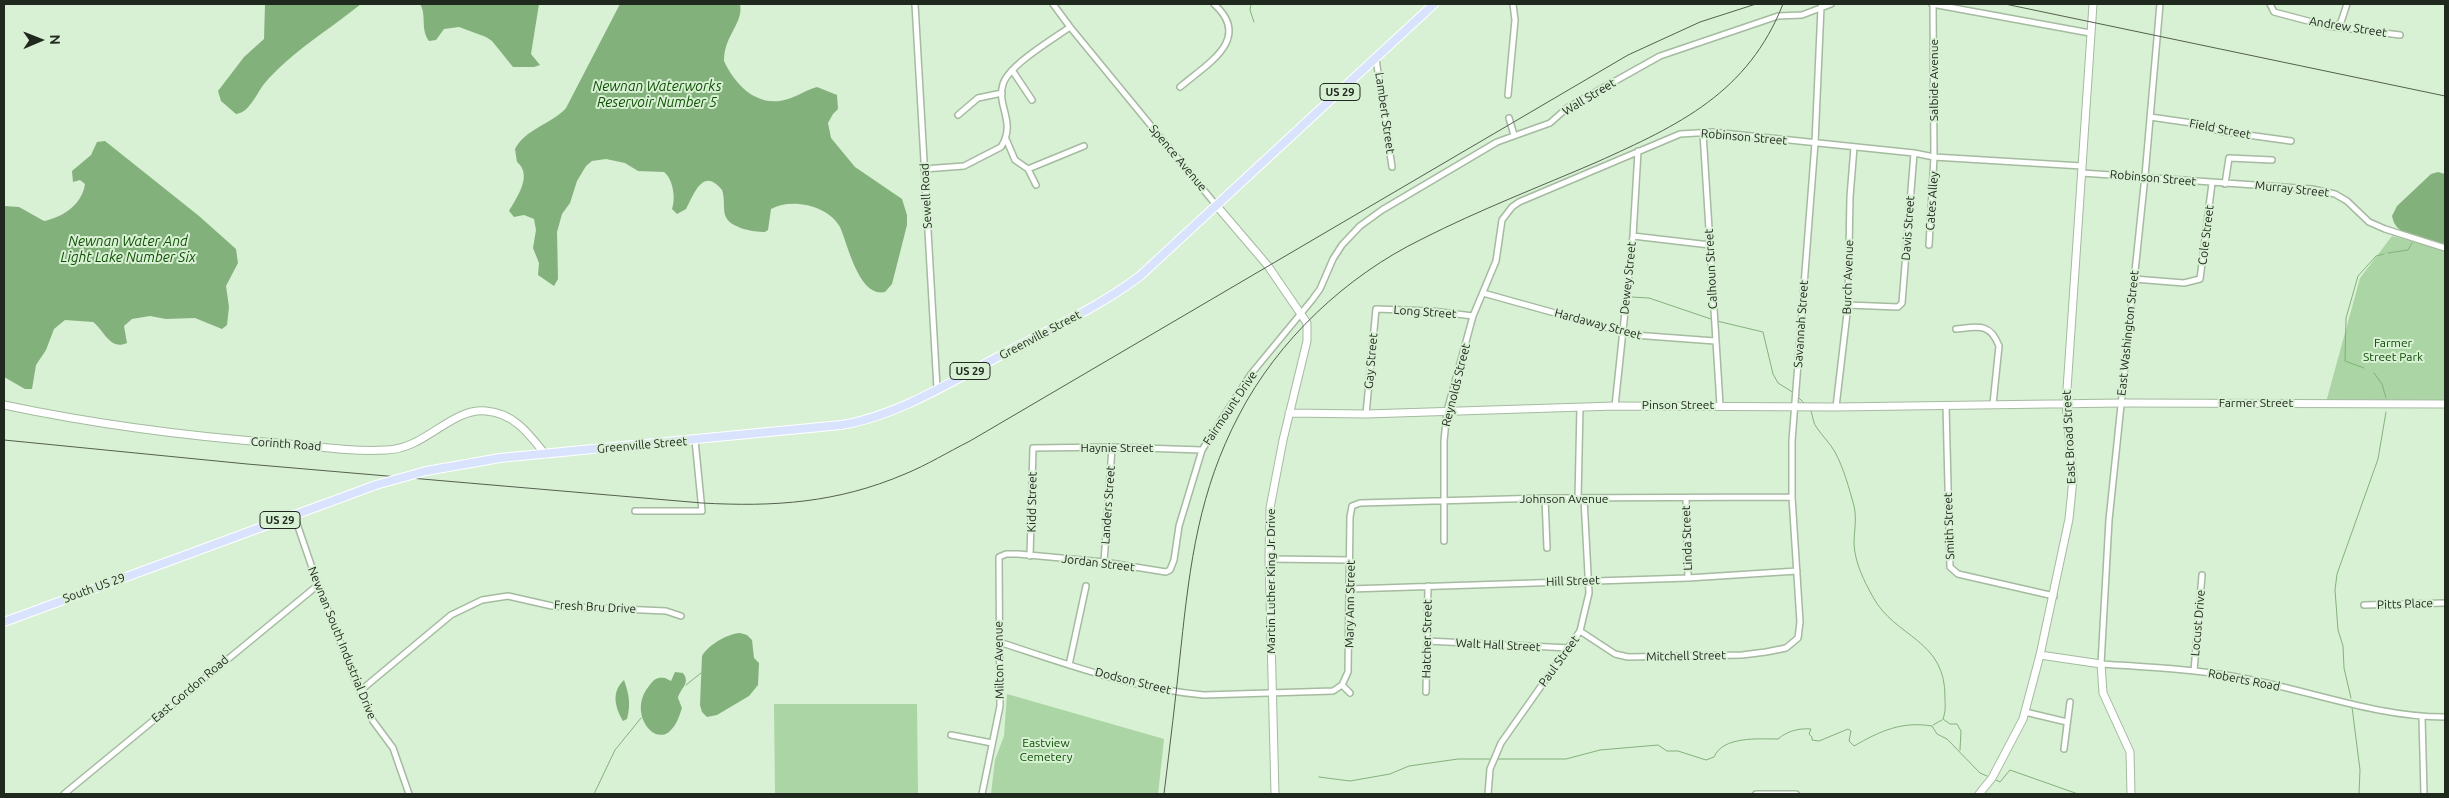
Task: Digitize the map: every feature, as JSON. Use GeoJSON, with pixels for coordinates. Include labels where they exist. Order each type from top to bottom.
{"type":"FeatureCollection","features":[{"type":"Feature","properties":{"kind":"main road","name":"Greenville Street"},"geometry":{"type":"LineString","coordinates":[[545,454],[859,422],[884,414],[937,388],[1088,310],[1119,291],[1167,251],[1434,4]]}},
{"type":"Feature","properties":{"kind":"main road","name":"US 29"},"geometry":{"type":"LineString","coordinates":[[294,516],[376,485],[426,471],[482,460],[545,454]]}},
{"type":"Feature","properties":{"kind":"main road","name":"South US 29"},"geometry":{"type":"LineString","coordinates":[[4,622],[294,516]]}},
{"type":"Feature","properties":{"kind":"street","name":"Sewell Road"},"geometry":{"type":"LineString","coordinates":[[915,4],[937,388]]}},
{"type":"Feature","properties":{"kind":"street","name":"Spence Avenue"},"geometry":{"type":"LineString","coordinates":[[1053,4],[1070,28],[1268,266],[1303,314]]}},
{"type":"Feature","properties":{"kind":"street"},"geometry":{"type":"LineString","coordinates":[[1180,86],[1224,47],[1231,35],[1229,22],[1214,4]]}},
{"type":"Feature","properties":{"kind":"street"},"geometry":{"type":"LineString","coordinates":[[1508,95],[1514,20],[1513,4]]}},
{"type":"Feature","properties":{"kind":"street","name":"Wall Street"},"geometry":{"type":"LineString","coordinates":[[1303,314],[1320,289],[1333,259],[1342,245],[1360,226],[1382,210],[1514,135],[1550,123],[1567,108],[1660,56],[1778,16],[1802,15],[1831,4]]}},
{"type":"Feature","properties":{"kind":"street"},"geometry":{"type":"LineString","coordinates":[[1933,4],[2090,33]]}},
{"type":"Feature","properties":{"kind":"street","name":"Salbide Avenue"},"geometry":{"type":"LineString","coordinates":[[1933,4],[1934,157]]}},
{"type":"Feature","properties":{"kind":"street","name":"East Broad Street"},"geometry":{"type":"LineString","coordinates":[[1979,794],[1992,779],[2008,751],[2025,712],[2054,596],[2069,519],[2073,479],[2066,404],[2093,4]]}},
{"type":"Feature","properties":{"kind":"street","name":"East Washington Street"},"geometry":{"type":"LineString","coordinates":[[2101,664],[2109,520],[2145,176],[2160,4]]}},
{"type":"Feature","properties":{"kind":"street"},"geometry":{"type":"LineString","coordinates":[[2335,26],[2341,22],[2347,4]]}},
{"type":"Feature","properties":{"kind":"street","name":"Andrew Street"},"geometry":{"type":"LineString","coordinates":[[2270,5],[2274,12],[2335,26],[2400,34]]}},
{"type":"Feature","properties":{"kind":"street","name":"Savannah Street"},"geometry":{"type":"LineString","coordinates":[[1796,640],[1800,622],[1792,497],[1795,406],[1815,143],[1821,7]]}},
{"type":"Feature","properties":{"kind":"street"},"geometry":{"type":"LineString","coordinates":[[924,168],[964,166],[1001,147],[1006,139],[1008,121],[1002,93],[1004,80],[1012,70],[1070,28]]}},
{"type":"Feature","properties":{"kind":"street","name":"Lambert Street"},"geometry":{"type":"LineString","coordinates":[[1376,59],[1392,167]]}},
{"type":"Feature","properties":{"kind":"street"},"geometry":{"type":"LineString","coordinates":[[1012,70],[1032,100]]}},
{"type":"Feature","properties":{"kind":"street"},"geometry":{"type":"LineString","coordinates":[[958,115],[978,98],[1002,93]]}},
{"type":"Feature","properties":{"kind":"street","name":"Field Street"},"geometry":{"type":"LineString","coordinates":[[2150,117],[2199,124],[2220,131],[2291,141]]}},
{"type":"Feature","properties":{"kind":"street"},"geometry":{"type":"LineString","coordinates":[[1509,118],[1514,135]]}},
{"type":"Feature","properties":{"kind":"street","name":"Robinson Street"},"geometry":{"type":"LineString","coordinates":[[1483,293],[1496,261],[1502,220],[1512,207],[1533,195],[1680,134],[1703,132],[1914,152],[1934,157],[2082,169],[2225,184]]}},
{"type":"Feature","properties":{"kind":"street","name":"Calhoun Street"},"geometry":{"type":"LineString","coordinates":[[1703,132],[1720,405]]}},
{"type":"Feature","properties":{"kind":"street"},"geometry":{"type":"LineString","coordinates":[[1006,139],[1015,160],[1028,169],[1036,185]]}},
{"type":"Feature","properties":{"kind":"street"},"geometry":{"type":"LineString","coordinates":[[1028,169],[1084,146]]}},
{"type":"Feature","properties":{"kind":"street","name":"Burch Avenue"},"geometry":{"type":"LineString","coordinates":[[1836,407],[1848,305],[1850,197],[1854,147]]}},
{"type":"Feature","properties":{"kind":"street","name":"Dewey Street"},"geometry":{"type":"LineString","coordinates":[[1615,406],[1633,236],[1638,151]]}},
{"type":"Feature","properties":{"kind":"street","name":"Davis Street"},"geometry":{"type":"LineString","coordinates":[[1848,305],[1898,307],[1902,303],[1914,152]]}},
{"type":"Feature","properties":{"kind":"street","name":"Cates Alley"},"geometry":{"type":"LineString","coordinates":[[1929,244],[1934,157]]}},
{"type":"Feature","properties":{"kind":"street"},"geometry":{"type":"LineString","coordinates":[[2225,184],[2229,158],[2272,160]]}},
{"type":"Feature","properties":{"kind":"street","name":"Cole Street"},"geometry":{"type":"LineString","coordinates":[[2134,279],[2184,283],[2200,279],[2212,184]]}},
{"type":"Feature","properties":{"kind":"street","name":"Murray Street"},"geometry":{"type":"LineString","coordinates":[[2225,184],[2312,189],[2335,194],[2347,201],[2369,222],[2385,230],[2445,248]]}},
{"type":"Feature","properties":{"kind":"street"},"geometry":{"type":"LineString","coordinates":[[1633,236],[1710,245]]}},
{"type":"Feature","properties":{"kind":"street","name":"Reynolds Street"},"geometry":{"type":"LineString","coordinates":[[1444,541],[1444,442],[1447,411],[1473,316],[1483,293]]}},
{"type":"Feature","properties":{"kind":"street","name":"Hardaway Street"},"geometry":{"type":"LineString","coordinates":[[1483,293],[1644,337],[1716,341]]}},
{"type":"Feature","properties":{"kind":"street","name":"Long Street"},"geometry":{"type":"LineString","coordinates":[[1376,309],[1432,311],[1473,316]]}},
{"type":"Feature","properties":{"kind":"street","name":"Gay Street"},"geometry":{"type":"LineString","coordinates":[[1366,414],[1376,309]]}},
{"type":"Feature","properties":{"kind":"street","name":"Martin Luther King Jr Drive"},"geometry":{"type":"LineString","coordinates":[[1275,794],[1269,559],[1270,508],[1289,413],[1307,340],[1308,323],[1303,314]]}},
{"type":"Feature","properties":{"kind":"street","name":"Fairmount Drive"},"geometry":{"type":"LineString","coordinates":[[1166,572],[1170,570],[1174,560],[1179,526],[1202,450],[1251,374],[1303,314]]}},
{"type":"Feature","properties":{"kind":"street"},"geometry":{"type":"LineString","coordinates":[[1956,329],[1983,327],[1992,332],[1997,340],[1999,346],[1993,404]]}},
{"type":"Feature","properties":{"kind":"street","name":"Pinson Street"},"geometry":{"type":"LineString","coordinates":[[1289,413],[1366,414],[1615,406],[1836,407],[2066,404]]}},
{"type":"Feature","properties":{"kind":"street","name":"Farmer Street"},"geometry":{"type":"LineString","coordinates":[[2066,404],[2445,404]]}},
{"type":"Feature","properties":{"kind":"street","name":"Corinth Road"},"geometry":{"type":"LineString","coordinates":[[4,405],[56,416],[175,434],[253,442],[386,450],[416,443],[466,413],[488,411],[506,416],[518,424],[545,454]]}},
{"type":"Feature","properties":{"kind":"street","name":"Smith Street"},"geometry":{"type":"LineString","coordinates":[[1946,406],[1950,567],[1958,574],[2054,596]]}},
{"type":"Feature","properties":{"kind":"street","name":"Paul Street"},"geometry":{"type":"LineString","coordinates":[[1488,794],[1490,768],[1501,742],[1570,648],[1580,631],[1588,605],[1588,580],[1581,499],[1580,407]]}},
{"type":"Feature","properties":{"kind":"street"},"geometry":{"type":"LineString","coordinates":[[635,511],[702,512],[695,440]]}},
{"type":"Feature","properties":{"kind":"street","name":"Haynie Street"},"geometry":{"type":"LineString","coordinates":[[1033,448],[1112,447],[1202,450]]}},
{"type":"Feature","properties":{"kind":"street","name":"Landers Street"},"geometry":{"type":"LineString","coordinates":[[1104,562],[1112,447]]}},
{"type":"Feature","properties":{"kind":"street","name":"Kidd Street"},"geometry":{"type":"LineString","coordinates":[[1030,556],[1033,448]]}},
{"type":"Feature","properties":{"kind":"street","name":"Johnson Avenue"},"geometry":{"type":"LineString","coordinates":[[1350,521],[1352,506],[1360,503],[1545,498],[1686,499],[1792,497]]}},
{"type":"Feature","properties":{"kind":"street"},"geometry":{"type":"LineString","coordinates":[[1545,498],[1547,548]]}},
{"type":"Feature","properties":{"kind":"street","name":"Linda Street"},"geometry":{"type":"LineString","coordinates":[[1686,499],[1688,578]]}},
{"type":"Feature","properties":{"kind":"street","name":"Newnan South Industrial Drive"},"geometry":{"type":"LineString","coordinates":[[294,516],[318,585],[360,691],[373,721],[393,748],[409,794]]}},
{"type":"Feature","properties":{"kind":"street","name":"Mary Ann Street"},"geometry":{"type":"LineString","coordinates":[[1342,685],[1347,678],[1349,662],[1350,521]]}},
{"type":"Feature","properties":{"kind":"street","name":"Milton Avenue"},"geometry":{"type":"LineString","coordinates":[[982,794],[1000,706],[999,557],[1006,554],[1030,556]]}},
{"type":"Feature","properties":{"kind":"street","name":"Jordan Street"},"geometry":{"type":"LineString","coordinates":[[1030,556],[1104,562],[1166,572]]}},
{"type":"Feature","properties":{"kind":"street"},"geometry":{"type":"LineString","coordinates":[[1269,559],[1350,560]]}},
{"type":"Feature","properties":{"kind":"street","name":"Hill Street"},"geometry":{"type":"LineString","coordinates":[[1350,590],[1588,580],[1688,578],[1797,571]]}},
{"type":"Feature","properties":{"kind":"street","name":"Locust Drive"},"geometry":{"type":"LineString","coordinates":[[2194,671],[2202,575]]}},
{"type":"Feature","properties":{"kind":"street","name":"East Gordon Road"},"geometry":{"type":"LineString","coordinates":[[64,794],[318,585]]}},
{"type":"Feature","properties":{"kind":"street"},"geometry":{"type":"LineString","coordinates":[[1068,665],[1086,586]]}},
{"type":"Feature","properties":{"kind":"street","name":"Hatcher Street"},"geometry":{"type":"LineString","coordinates":[[1426,692],[1428,586]]}},
{"type":"Feature","properties":{"kind":"street","name":"Fresh Bru Drive"},"geometry":{"type":"LineString","coordinates":[[360,691],[451,616],[482,600],[508,596],[552,606],[666,611],[681,616]]}},
{"type":"Feature","properties":{"kind":"street","name":"Pitts Place"},"geometry":{"type":"LineString","coordinates":[[2364,605],[2445,603]]}},
{"type":"Feature","properties":{"kind":"street","name":"Mitchell Street"},"geometry":{"type":"LineString","coordinates":[[1580,631],[1616,654],[1628,657],[1742,655],[1786,648],[1796,640]]}},
{"type":"Feature","properties":{"kind":"street","name":"Dodson Street"},"geometry":{"type":"LineString","coordinates":[[999,642],[1068,665],[1126,681],[1188,694],[1272,693]]}},
{"type":"Feature","properties":{"kind":"street","name":"Walt Hall Street"},"geometry":{"type":"LineString","coordinates":[[1427,642],[1570,648]]}},
{"type":"Feature","properties":{"kind":"street","name":"Roberts Road"},"geometry":{"type":"LineString","coordinates":[[2040,654],[2101,664],[2194,671],[2237,677],[2389,712],[2422,717],[2445,716]]}},
{"type":"Feature","properties":{"kind":"street"},"geometry":{"type":"LineString","coordinates":[[2101,664],[2103,693],[2130,752],[2131,794]]}},
{"type":"Feature","properties":{"kind":"street"},"geometry":{"type":"LineString","coordinates":[[1272,693],[1333,691],[1342,685],[1350,693]]}},
{"type":"Feature","properties":{"kind":"street"},"geometry":{"type":"LineString","coordinates":[[2064,749],[2070,702]]}},
{"type":"Feature","properties":{"kind":"street"},"geometry":{"type":"LineString","coordinates":[[2025,712],[2067,722]]}},
{"type":"Feature","properties":{"kind":"street"},"geometry":{"type":"LineString","coordinates":[[2422,717],[2424,794]]}},
{"type":"Feature","properties":{"kind":"street"},"geometry":{"type":"LineString","coordinates":[[951,735],[992,743]]}},
{"type":"Feature","properties":{"kind":"street"},"geometry":{"type":"LineString","coordinates":[[1756,794],[1796,794]]}},
{"type":"Feature","properties":{"kind":"green space","name":"Farmer Street Park"},"geometry":{"type":"Polygon","coordinates":[[[2392,236],[2445,250],[2445,404],[2325,406],[2360,278],[2392,236]]]}},
{"type":"Feature","properties":{"kind":"green space","name":"Eastview Cemetery"},"geometry":{"type":"Polygon","coordinates":[[[1007,694],[1164,739],[1158,794],[991,794],[995,760],[1004,736],[1007,694]]]}},
{"type":"Feature","properties":{"kind":"green space"},"geometry":{"type":"Polygon","coordinates":[[[774,704],[917,704],[918,794],[775,794],[774,704]]]}},
{"type":"Feature","properties":{"kind":"water"},"geometry":{"type":"Polygon","coordinates":[[[265,4],[361,4],[286,62],[264,84],[249,106],[241,113],[236,114],[221,101],[218,91],[244,57],[264,39],[265,4]]]}},
{"type":"Feature","properties":{"kind":"water"},"geometry":{"type":"Polygon","coordinates":[[[420,4],[539,4],[531,54],[540,65],[534,67],[513,67],[492,41],[459,27],[444,29],[436,40],[429,41],[425,32],[420,4]]]}},
{"type":"Feature","properties":{"kind":"water","name":"Newnan Waterworks Reservoir Number 5"},"geometry":{"type":"Polygon","coordinates":[[[620,4],[740,4],[739,17],[727,44],[724,61],[741,86],[757,98],[767,101],[788,99],[817,87],[837,95],[838,109],[828,123],[831,138],[855,167],[902,199],[907,215],[907,225],[892,284],[885,292],[876,292],[861,279],[840,227],[828,214],[819,209],[799,204],[780,205],[771,209],[768,230],[765,232],[748,230],[736,226],[727,219],[724,212],[722,190],[715,183],[709,181],[700,185],[686,209],[677,214],[672,209],[674,200],[672,184],[664,172],[638,171],[625,163],[606,159],[592,161],[586,166],[577,181],[570,203],[562,214],[557,232],[558,279],[554,286],[538,275],[539,263],[533,248],[536,230],[534,219],[524,215],[514,217],[509,211],[524,180],[524,173],[522,167],[517,162],[515,149],[525,136],[560,114],[566,108],[620,4]]]}},
{"type":"Feature","properties":{"kind":"water","name":"Newnan Water And Light Lake Number Six"},"geometry":{"type":"Polygon","coordinates":[[[105,141],[199,216],[236,249],[238,263],[226,286],[229,307],[227,325],[222,329],[195,318],[166,319],[150,316],[132,319],[124,326],[127,343],[121,345],[112,342],[93,322],[65,320],[54,329],[46,350],[36,365],[32,389],[25,389],[4,377],[4,206],[19,207],[44,221],[65,213],[80,198],[85,184],[80,180],[73,182],[72,171],[91,155],[97,142],[105,141]]]}},
{"type":"Feature","properties":{"kind":"water"},"geometry":{"type":"Polygon","coordinates":[[[2438,172],[2445,174],[2445,243],[2440,244],[2420,240],[2406,234],[2396,226],[2392,216],[2397,206],[2431,174],[2438,172]]]}},
{"type":"Feature","properties":{"kind":"water"},"geometry":{"type":"Polygon","coordinates":[[[740,633],[747,635],[752,640],[754,658],[759,663],[758,685],[749,696],[717,715],[707,717],[702,712],[700,705],[702,656],[718,641],[729,635],[740,633]]]}},
{"type":"Feature","properties":{"kind":"water"},"geometry":{"type":"Polygon","coordinates":[[[675,672],[683,673],[686,680],[678,698],[682,708],[677,721],[669,732],[662,735],[656,734],[650,730],[642,715],[643,696],[654,680],[665,678],[671,681],[675,672]]]}},
{"type":"Feature","properties":{"kind":"water"},"geometry":{"type":"Polygon","coordinates":[[[624,680],[629,704],[627,719],[623,721],[616,705],[616,695],[624,680]]]}},
{"type":"Feature","properties":{"kind":"waterway"},"geometry":{"type":"LineString","coordinates":[[1251,4],[1250,10],[1254,22]]}},
{"type":"Feature","properties":{"kind":"waterway"},"geometry":{"type":"LineString","coordinates":[[2388,253],[2408,250],[2412,243]]}},
{"type":"Feature","properties":{"kind":"waterway"},"geometry":{"type":"LineString","coordinates":[[2364,368],[2345,361],[2346,318],[2358,276],[2376,256],[2384,254]]}},
{"type":"Feature","properties":{"kind":"waterway"},"geometry":{"type":"LineString","coordinates":[[1631,297],[1649,298],[1711,319]]}},
{"type":"Feature","properties":{"kind":"waterway"},"geometry":{"type":"LineString","coordinates":[[1717,321],[1763,332],[1773,374],[1778,383],[1794,393]]}},
{"type":"Feature","properties":{"kind":"waterway"},"geometry":{"type":"LineString","coordinates":[[2374,373],[2382,384],[2386,398]]}},
{"type":"Feature","properties":{"kind":"waterway"},"geometry":{"type":"LineString","coordinates":[[1797,396],[1805,404]]}},
{"type":"Feature","properties":{"kind":"waterway"},"geometry":{"type":"LineString","coordinates":[[1811,411],[1816,426],[1835,452],[1848,485],[1855,511],[1855,551],[1863,578],[1882,611],[1918,641],[1937,663],[1943,678],[1945,698],[1943,719],[1950,724],[1957,724],[1961,731],[1960,750]]}},
{"type":"Feature","properties":{"kind":"waterway"},"geometry":{"type":"LineString","coordinates":[[2351,698],[2344,668],[2343,646],[2338,630],[2335,590],[2337,574],[2378,459],[2386,412]]}},
{"type":"Feature","properties":{"kind":"waterway"},"geometry":{"type":"LineString","coordinates":[[686,685],[701,673]]}},
{"type":"Feature","properties":{"kind":"waterway"},"geometry":{"type":"LineString","coordinates":[[2352,707],[2360,770],[2359,794]]}},
{"type":"Feature","properties":{"kind":"waterway"},"geometry":{"type":"LineString","coordinates":[[594,794],[615,750],[641,718]]}},
{"type":"Feature","properties":{"kind":"waterway"},"geometry":{"type":"LineString","coordinates":[[1933,725],[1942,720]]}},
{"type":"Feature","properties":{"kind":"waterway"},"geometry":{"type":"LineString","coordinates":[[1497,759],[1566,759],[1600,750],[1658,745],[1667,751],[1678,751],[1706,760],[1714,757],[1725,745],[1733,742],[1751,739],[1778,739],[1789,732],[1802,729],[1811,729],[1809,734],[1812,740],[1819,741],[1848,729],[1851,731],[1849,741],[1854,746],[1892,728],[1921,725],[1932,726],[1937,734],[1947,739],[1980,773],[1987,776]]}},
{"type":"Feature","properties":{"kind":"waterway"},"geometry":{"type":"LineString","coordinates":[[1319,777],[1350,781],[1390,774],[1409,766],[1458,759],[1493,759]]}},
{"type":"Feature","properties":{"kind":"waterway"},"geometry":{"type":"LineString","coordinates":[[1996,780],[2000,782],[2010,770],[2078,794]]}},
{"type":"Feature","properties":{"kind":"railway"},"geometry":{"type":"LineString","coordinates":[[4,440],[247,464],[702,503],[780,503],[805,501],[855,491],[880,484],[913,470],[970,441],[1628,55],[1700,22],[1756,4]]}},
{"type":"Feature","properties":{"kind":"railway"},"geometry":{"type":"LineString","coordinates":[[1164,794],[1188,586],[1205,500],[1225,443],[1255,387],[1273,361],[1294,336],[1341,291],[1394,254],[1465,218],[1627,148],[1656,134],[1708,103],[1751,61],[1768,35],[1783,4]]}},
{"type":"Feature","properties":{"kind":"railway"},"geometry":{"type":"LineString","coordinates":[[2005,4],[2445,96]]}}]}
